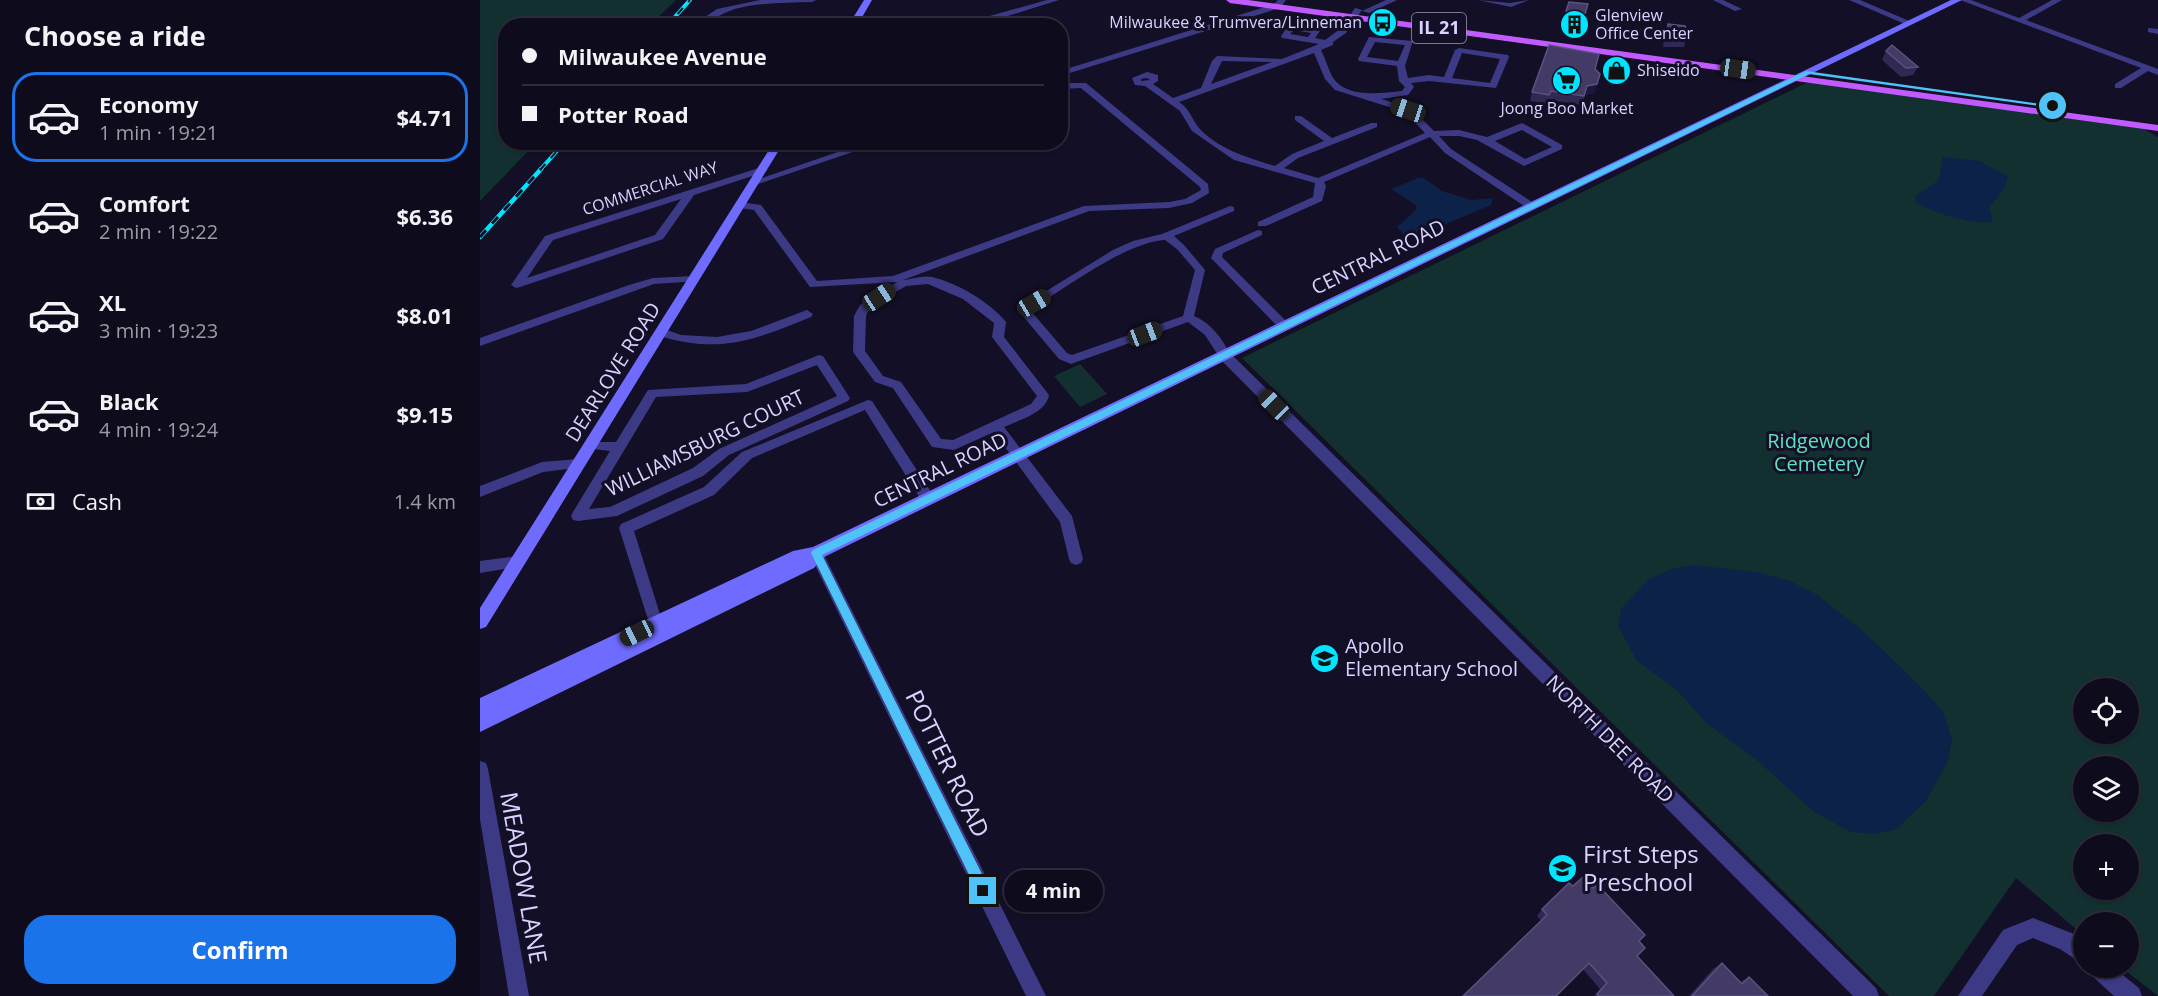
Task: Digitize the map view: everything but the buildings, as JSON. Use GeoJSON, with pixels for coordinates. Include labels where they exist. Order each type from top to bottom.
{"type":"FeatureCollection","features":[{"type":"Feature","properties":{"kind":"main road"},"geometry":{"type":"LineString","coordinates":[[857,18],[868,0]]}},
{"type":"Feature","properties":{"kind":"main road","name":"IL 21"},"geometry":{"type":"LineString","coordinates":[[1230,0],[1279,2],[1359,13],[1601,50],[2158,128]]}},
{"type":"Feature","properties":{"kind":"main road","name":"CENTRAL ROAD"},"geometry":{"type":"LineString","coordinates":[[480,707],[799,556],[816,553],[1958,0]]}},
{"type":"Feature","properties":{"kind":"main road","name":"IL 21"},"geometry":{"type":"LineString","coordinates":[[1359,13],[1389,14],[2158,123]]}},
{"type":"Feature","properties":{"kind":"main road"},"geometry":{"type":"LineString","coordinates":[[1601,50],[1612,47],[1669,53]]}},
{"type":"Feature","properties":{"kind":"main road","name":"DEARLOVE ROAD"},"geometry":{"type":"LineString","coordinates":[[480,622],[774,150]]}},
{"type":"Feature","properties":{"kind":"main road","name":"CENTRAL ROAD"},"geometry":{"type":"LineString","coordinates":[[480,724],[808,563],[816,553]]}},
{"type":"Feature","properties":{"kind":"street"},"geometry":{"type":"LineString","coordinates":[[702,18],[709,11],[730,3],[812,0]]}},
{"type":"Feature","properties":{"kind":"street"},"geometry":{"type":"LineString","coordinates":[[992,18],[1055,0]]}},
{"type":"Feature","properties":{"kind":"street"},"geometry":{"type":"LineString","coordinates":[[1482,0],[1511,6],[1526,0]]}},
{"type":"Feature","properties":{"kind":"street"},"geometry":{"type":"LineString","coordinates":[[1717,0],[1738,9]]}},
{"type":"Feature","properties":{"kind":"street"},"geometry":{"type":"LineString","coordinates":[[1852,0],[1910,23]]}},
{"type":"Feature","properties":{"kind":"street"},"geometry":{"type":"LineString","coordinates":[[1964,0],[2158,72]]}},
{"type":"Feature","properties":{"kind":"street"},"geometry":{"type":"LineString","coordinates":[[2019,20],[2058,0]]}},
{"type":"Feature","properties":{"kind":"street"},"geometry":{"type":"LineString","coordinates":[[1172,101],[1317,49],[1330,43],[1359,13],[1389,1],[1389,14]]}},
{"type":"Feature","properties":{"kind":"street"},"geometry":{"type":"LineString","coordinates":[[1068,71],[1279,2]]}},
{"type":"Feature","properties":{"kind":"street"},"geometry":{"type":"LineString","coordinates":[[1367,98],[1405,93],[1410,87],[1403,81],[1400,64],[1410,44],[1372,39],[1362,58],[1400,64]]}},
{"type":"Feature","properties":{"kind":"street"},"geometry":{"type":"LineString","coordinates":[[1310,40],[1330,43]]}},
{"type":"Feature","properties":{"kind":"street"},"geometry":{"type":"LineString","coordinates":[[1317,49],[1329,79],[1338,88],[1408,110],[1448,151],[1531,206]]}},
{"type":"Feature","properties":{"kind":"street"},"geometry":{"type":"LineString","coordinates":[[1403,81],[1447,80],[1493,86],[1505,57],[1459,50],[1447,80]]}},
{"type":"Feature","properties":{"kind":"street"},"geometry":{"type":"LineString","coordinates":[[1205,88],[1216,61],[1220,58],[1283,61]]}},
{"type":"Feature","properties":{"kind":"street"},"geometry":{"type":"LineString","coordinates":[[2118,86],[2147,68]]}},
{"type":"Feature","properties":{"kind":"street"},"geometry":{"type":"LineString","coordinates":[[1147,84],[1184,109],[1195,129],[1223,150],[1237,158],[1318,181],[1322,186],[1318,199],[1219,251],[1216,258],[1284,326]]}},
{"type":"Feature","properties":{"kind":"street"},"geometry":{"type":"LineString","coordinates":[[740,205],[757,207],[814,285],[894,279],[1080,210],[1169,205],[1188,201],[1206,191],[1205,186],[1083,85],[1068,86]]}},
{"type":"Feature","properties":{"kind":"street"},"geometry":{"type":"LineString","coordinates":[[1298,118],[1331,142]]}},
{"type":"Feature","properties":{"kind":"street"},"geometry":{"type":"LineString","coordinates":[[1278,168],[1294,156],[1374,125]]}},
{"type":"Feature","properties":{"kind":"street"},"geometry":{"type":"LineString","coordinates":[[1318,181],[1430,134],[1471,133],[1489,140],[1524,163],[1559,147],[1522,126],[1489,140]]}},
{"type":"Feature","properties":{"kind":"street","name":"COMMERCIAL WAY"},"geometry":{"type":"LineString","coordinates":[[690,193],[659,237],[516,285],[549,238],[690,193],[850,150]]}},
{"type":"Feature","properties":{"kind":"street"},"geometry":{"type":"LineString","coordinates":[[1188,318],[1071,360],[1063,356],[1023,309],[1135,244],[1167,237],[1230,209]]}},
{"type":"Feature","properties":{"kind":"street"},"geometry":{"type":"LineString","coordinates":[[1167,237],[1200,270],[1188,323],[1214,350],[1224,355]]}},
{"type":"Feature","properties":{"kind":"street"},"geometry":{"type":"LineString","coordinates":[[480,342],[653,281],[694,279]]}},
{"type":"Feature","properties":{"kind":"street"},"geometry":{"type":"LineString","coordinates":[[929,280],[950,286],[972,299],[1000,322],[998,337],[1043,395],[1042,401],[1035,407],[997,427],[954,445],[937,444],[897,385],[879,379],[867,367],[859,352],[860,316],[866,305],[903,283],[929,280]]}},
{"type":"Feature","properties":{"kind":"street"},"geometry":{"type":"LineString","coordinates":[[661,332],[679,340],[712,343],[754,336],[807,314]]}},
{"type":"Feature","properties":{"kind":"street","name":"NORTH DEE ROAD"},"geometry":{"type":"LineString","coordinates":[[1224,355],[1868,996]]}},
{"type":"Feature","properties":{"kind":"street","name":"WILLIAMSBURG COURT"},"geometry":{"type":"LineString","coordinates":[[819,359],[844,398],[724,452],[698,472],[612,512],[578,516],[618,447],[652,393],[747,388],[819,359]]}},
{"type":"Feature","properties":{"kind":"street"},"geometry":{"type":"LineString","coordinates":[[656,624],[626,528],[709,491],[747,455],[868,404],[928,499]]}},
{"type":"Feature","properties":{"kind":"street"},"geometry":{"type":"LineString","coordinates":[[997,427],[1067,520],[1073,537],[1076,559]]}},
{"type":"Feature","properties":{"kind":"street"},"geometry":{"type":"LineString","coordinates":[[591,445],[618,447]]}},
{"type":"Feature","properties":{"kind":"street"},"geometry":{"type":"LineString","coordinates":[[480,492],[542,467],[578,464]]}},
{"type":"Feature","properties":{"kind":"street","name":"POTTER ROAD"},"geometry":{"type":"LineString","coordinates":[[816,553],[1036,996]]}},
{"type":"Feature","properties":{"kind":"street"},"geometry":{"type":"LineString","coordinates":[[480,567],[518,561]]}},
{"type":"Feature","properties":{"kind":"street","name":"MEADOW LANE"},"geometry":{"type":"LineString","coordinates":[[480,769],[519,996]]}},
{"type":"Feature","properties":{"kind":"street"},"geometry":{"type":"LineString","coordinates":[[1970,996],[2010,937],[2033,928],[2067,941],[2073,946]]}},
{"type":"Feature","properties":{"kind":"street"},"geometry":{"type":"LineString","coordinates":[[2110,978],[2131,996]]}},
{"type":"Feature","properties":{"kind":"green space"},"geometry":{"type":"Polygon","coordinates":[[[480,0],[676,0],[657,18],[498,18],[498,150],[529,150],[480,201],[480,0]]]}},
{"type":"Feature","properties":{"kind":"green space","name":"Ridgewood Cemetery"},"geometry":{"type":"Polygon","coordinates":[[[1808,82],[2144,129],[2158,137],[2158,996],[2135,978],[2139,978],[2139,912],[2073,912],[2073,926],[2016,878],[1934,996],[1889,996],[1242,358],[1808,82]]]}},
{"type":"Feature","properties":{"kind":"green space"},"geometry":{"type":"Polygon","coordinates":[[[1080,364],[1107,394],[1080,407],[1054,376],[1080,364]]]}},
{"type":"Feature","properties":{"kind":"water"},"geometry":{"type":"Polygon","coordinates":[[[1943,157],[1980,161],[2008,177],[2004,189],[1989,207],[1993,221],[1976,222],[1954,218],[1916,202],[1915,196],[1938,181],[1943,157]]]}},
{"type":"Feature","properties":{"kind":"water"},"geometry":{"type":"Polygon","coordinates":[[[1418,178],[1424,178],[1442,191],[1471,200],[1493,198],[1491,205],[1439,227],[1428,235],[1405,237],[1397,227],[1416,210],[1416,205],[1391,189],[1418,178]]]}},
{"type":"Feature","properties":{"kind":"water"},"geometry":{"type":"Polygon","coordinates":[[[1692,565],[1756,572],[1790,581],[1816,594],[1863,631],[1921,687],[1944,713],[1952,740],[1947,763],[1926,801],[1896,829],[1876,834],[1851,832],[1814,812],[1758,761],[1706,723],[1677,690],[1637,661],[1618,626],[1621,609],[1649,579],[1672,569],[1692,565]]]}},
{"type":"Feature","properties":{"kind":"railway"},"geometry":{"type":"LineString","coordinates":[[674,18],[690,0]]}},
{"type":"Feature","properties":{"kind":"railway"},"geometry":{"type":"LineString","coordinates":[[540,170],[558,150]]}},
{"type":"Feature","properties":{"kind":"railway"},"geometry":{"type":"LineString","coordinates":[[480,237],[541,169]]}},
{"type":"Feature","properties":{"kind":"place","name":"Milwaukee & Trumvera/Linneman"},"geometry":{"type":"Point","coordinates":[1383,22]}},
{"type":"Feature","properties":{"kind":"place","name":"Glenview Office Center"},"geometry":{"type":"Point","coordinates":[1574,24]}},
{"type":"Feature","properties":{"kind":"place","name":"Shiseido"},"geometry":{"type":"Point","coordinates":[1616,70]}},
{"type":"Feature","properties":{"kind":"place","name":"Joong Boo Market"},"geometry":{"type":"Point","coordinates":[1567,80]}},
{"type":"Feature","properties":{"kind":"place","name":"Apollo Elementary School"},"geometry":{"type":"Point","coordinates":[1324,658]}},
{"type":"Feature","properties":{"kind":"place","name":"First Steps Preschool"},"geometry":{"type":"Point","coordinates":[1562,869]}},
{"type":"Feature","properties":{"kind":"route"},"geometry":{"type":"LineString","coordinates":[[983,891],[816,553],[1808,72],[2053,106]]}}]}
